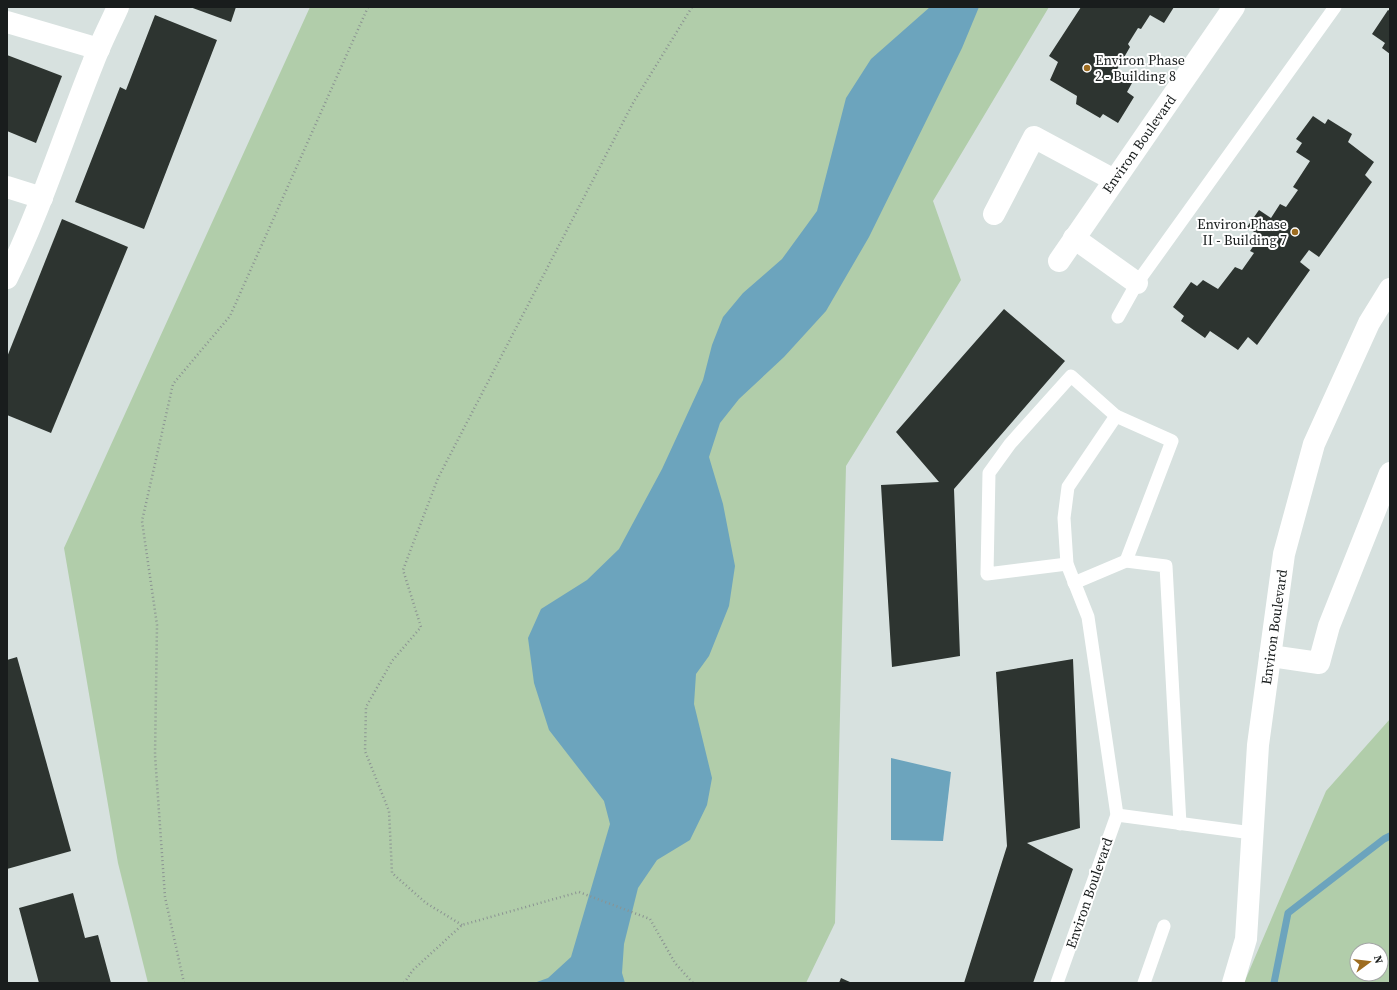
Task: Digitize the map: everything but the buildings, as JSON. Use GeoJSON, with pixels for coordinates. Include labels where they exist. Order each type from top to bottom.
{"type":"FeatureCollection","features":[{"type":"Feature","properties":{"kind":"street"},"geometry":{"type":"LineString","coordinates":[[7,278],[23,245],[99,49],[118,7]]}},
{"type":"Feature","properties":{"kind":"street","name":"Environ Boulevard"},"geometry":{"type":"LineString","coordinates":[[1059,261],[1234,7]]}},
{"type":"Feature","properties":{"kind":"street"},"geometry":{"type":"LineString","coordinates":[[7,22],[99,49]]}},
{"type":"Feature","properties":{"kind":"street"},"geometry":{"type":"LineString","coordinates":[[994,214],[1034,137],[1114,180]]}},
{"type":"Feature","properties":{"kind":"street"},"geometry":{"type":"LineString","coordinates":[[7,187],[42,198]]}},
{"type":"Feature","properties":{"kind":"street"},"geometry":{"type":"LineString","coordinates":[[1074,238],[1137,283]]}},
{"type":"Feature","properties":{"kind":"street","name":"Environ Boulevard"},"geometry":{"type":"LineString","coordinates":[[1233,983],[1246,939],[1258,745],[1284,554],[1314,444],[1369,323],[1390,289]]}},
{"type":"Feature","properties":{"kind":"street"},"geometry":{"type":"LineString","coordinates":[[1270,656],[1319,663],[1329,626],[1390,473]]}},
{"type":"Feature","properties":{"kind":"lane"},"geometry":{"type":"LineString","coordinates":[[1118,317],[1137,283],[1335,7]]}},
{"type":"Feature","properties":{"kind":"lane"},"geometry":{"type":"LineString","coordinates":[[1067,564],[987,574],[989,473],[1010,444],[1071,376],[1116,416],[1172,441],[1126,561]]}},
{"type":"Feature","properties":{"kind":"lane","name":"Environ Boulevard"},"geometry":{"type":"LineString","coordinates":[[1058,983],[1117,815],[1088,617],[1067,564],[1064,518],[1068,487],[1116,416]]}},
{"type":"Feature","properties":{"kind":"lane"},"geometry":{"type":"LineString","coordinates":[[1074,582],[1126,561],[1166,566],[1180,824]]}},
{"type":"Feature","properties":{"kind":"lane"},"geometry":{"type":"LineString","coordinates":[[1117,815],[1252,833]]}},
{"type":"Feature","properties":{"kind":"lane"},"geometry":{"type":"LineString","coordinates":[[1144,983],[1164,926]]}},
{"type":"Feature","properties":{"kind":"path"},"geometry":{"type":"LineString","coordinates":[[184,983],[165,897],[155,755],[157,624],[142,521],[173,384],[230,316],[368,7]]}},
{"type":"Feature","properties":{"kind":"path"},"geometry":{"type":"LineString","coordinates":[[462,925],[426,903],[392,873],[388,812],[365,751],[366,707],[392,661],[421,627],[403,570],[438,478],[633,103],[692,7]]}},
{"type":"Feature","properties":{"kind":"path"},"geometry":{"type":"LineString","coordinates":[[404,983],[413,970],[462,925],[579,892],[650,919],[675,963],[694,983]]}},
{"type":"Feature","properties":{"kind":"green space"},"geometry":{"type":"Polygon","coordinates":[[[310,7],[1049,7],[933,201],[961,280],[846,466],[835,923],[806,983],[148,983],[118,863],[64,548],[310,7]]]}},
{"type":"Feature","properties":{"kind":"green space"},"geometry":{"type":"Polygon","coordinates":[[[1390,719],[1390,983],[1244,983],[1326,791],[1390,719]]]}},
{"type":"Feature","properties":{"kind":"water"},"geometry":{"type":"Polygon","coordinates":[[[930,7],[979,7],[962,48],[869,237],[826,311],[784,357],[739,399],[720,423],[709,457],[723,504],[735,566],[729,606],[709,656],[696,674],[694,704],[712,778],[707,805],[690,840],[657,860],[638,888],[624,944],[622,973],[625,983],[534,983],[548,978],[571,957],[610,824],[604,801],[549,730],[534,683],[528,638],[541,609],[587,580],[619,549],[662,469],[703,380],[712,345],[723,317],[743,293],[782,259],[817,211],[846,98],[871,59],[930,7]]]}},
{"type":"Feature","properties":{"kind":"water"},"geometry":{"type":"Polygon","coordinates":[[[891,758],[951,772],[943,841],[891,840],[891,758]]]}},
{"type":"Feature","properties":{"kind":"waterway"},"geometry":{"type":"LineString","coordinates":[[1274,983],[1288,913],[1384,839],[1390,836]]}},
{"type":"Feature","properties":{"kind":"place","name":"Environ Phase 2 - Building 8"},"geometry":{"type":"Point","coordinates":[1087,68]}},
{"type":"Feature","properties":{"kind":"place","name":"Environ Phase II - Building 7"},"geometry":{"type":"Point","coordinates":[1295,232]}}]}
